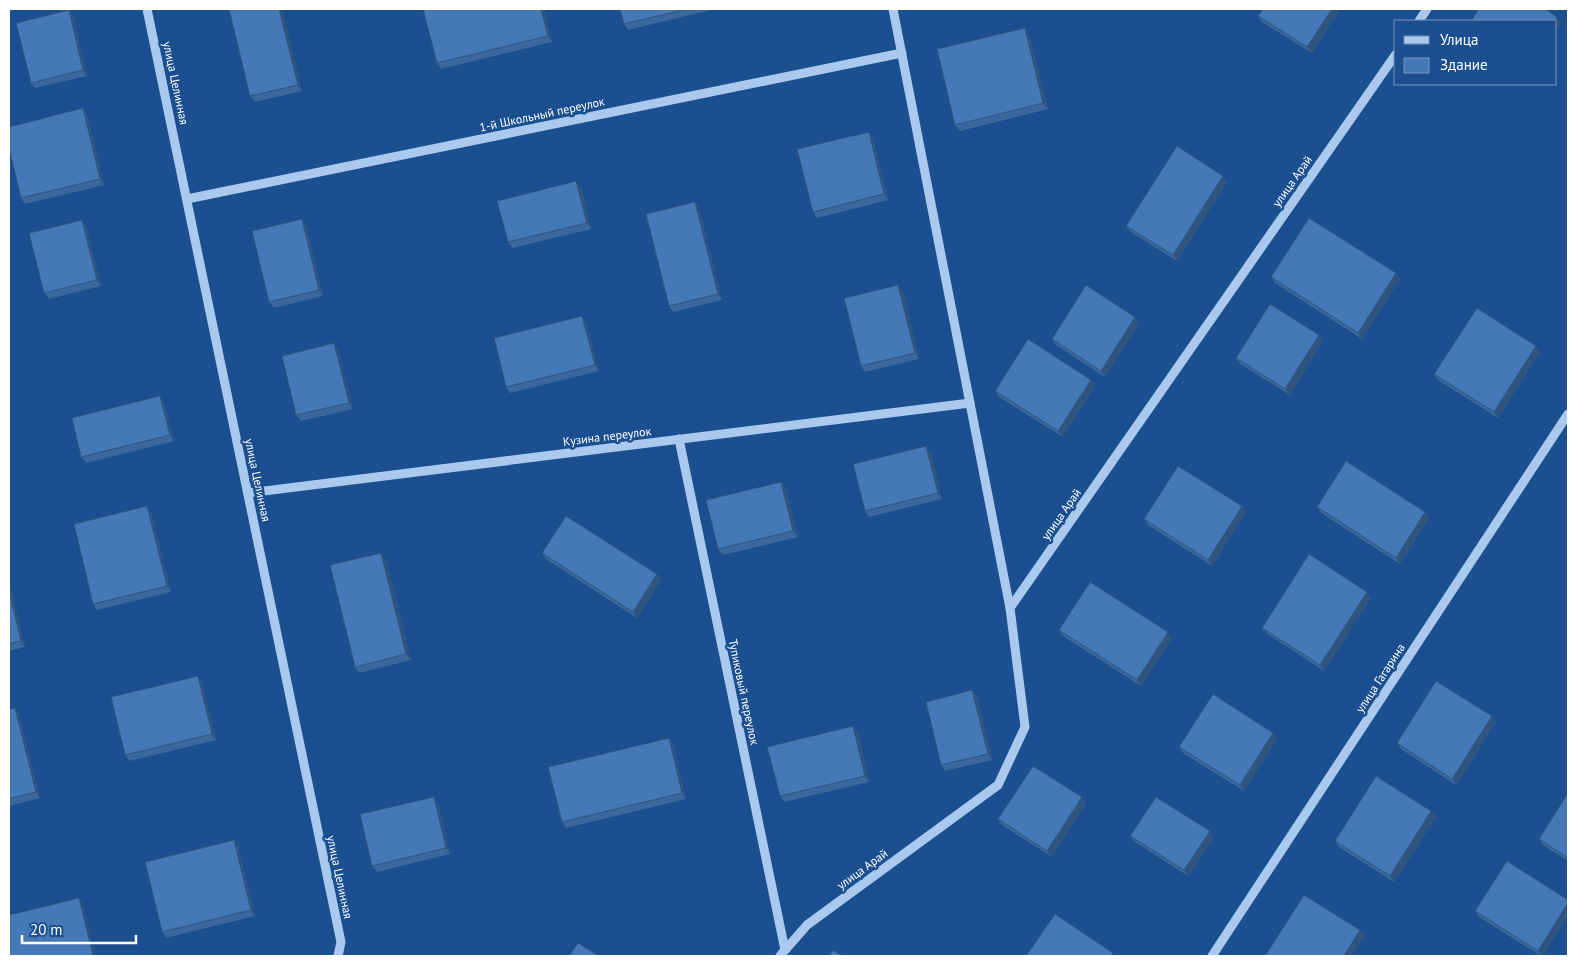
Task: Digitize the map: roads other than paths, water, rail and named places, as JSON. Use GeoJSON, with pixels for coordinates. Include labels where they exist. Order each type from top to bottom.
{"type":"FeatureCollection","features":[{"type":"Feature","properties":{"kind":"street","name":"улица Целинная"},"geometry":{"type":"LineString","coordinates":[[148,9],[341,942],[338,956]]}},
{"type":"Feature","properties":{"kind":"street"},"geometry":{"type":"LineString","coordinates":[[894,9],[1010,608]]}},
{"type":"Feature","properties":{"kind":"street"},"geometry":{"type":"LineString","coordinates":[[1419,20],[1427,9]]}},
{"type":"Feature","properties":{"kind":"street","name":"1-й Школьный переулок"},"geometry":{"type":"LineString","coordinates":[[187,199],[902,53]]}},
{"type":"Feature","properties":{"kind":"street","name":"улица Арай"},"geometry":{"type":"LineString","coordinates":[[782,953],[807,925],[998,785],[1026,728],[1010,608],[1394,57]]}},
{"type":"Feature","properties":{"kind":"street","name":"Кузина переулок"},"geometry":{"type":"LineString","coordinates":[[248,493],[970,403]]}},
{"type":"Feature","properties":{"kind":"street","name":"улица Гагарина"},"geometry":{"type":"LineString","coordinates":[[1212,956],[1568,414]]}},
{"type":"Feature","properties":{"kind":"street","name":"Тупиковый переулок"},"geometry":{"type":"LineString","coordinates":[[679,440],[782,953]]}}]}
